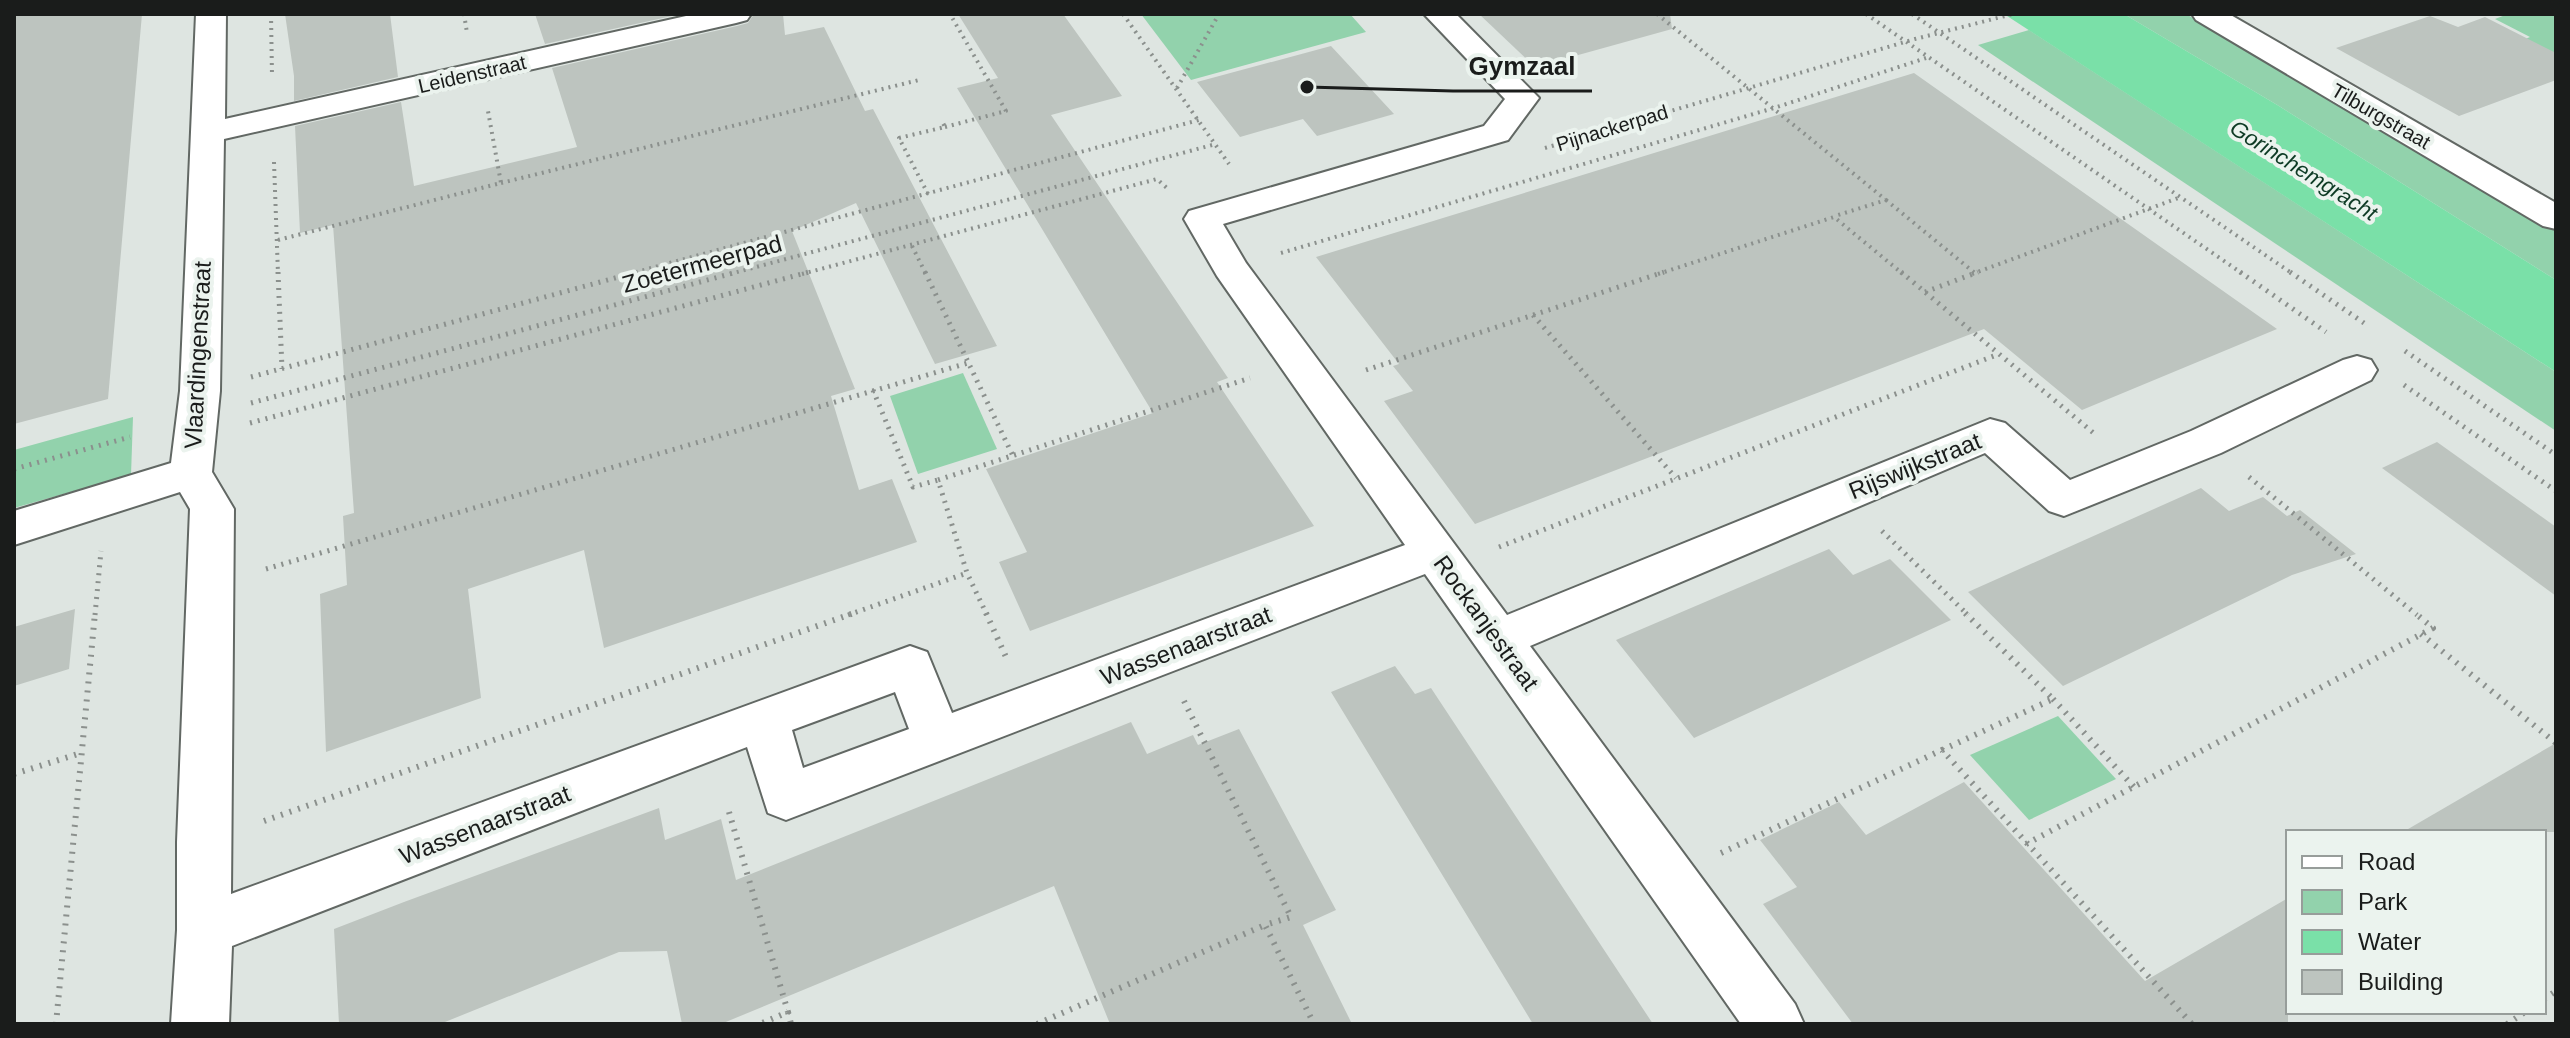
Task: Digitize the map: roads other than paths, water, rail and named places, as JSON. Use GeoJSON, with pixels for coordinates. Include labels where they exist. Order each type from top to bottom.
{"type":"FeatureCollection","features":[{"type":"Feature","properties":{"kind":"street","name":"Vlaardingenstraat"},"geometry":{"type":"LineString","coordinates":[[191,1021],[205,930],[203,842],[212,509],[196,430],[211,14]]}},
{"type":"Feature","properties":{"kind":"street","name":"Leidenstraat"},"geometry":{"type":"LineString","coordinates":[[207,133],[736,14]]}},
{"type":"Feature","properties":{"kind":"street","name":"Rockanjestraat"},"geometry":{"type":"LineString","coordinates":[[1439,14],[1523,98],[1496,133],[1202,219],[1230,268],[1775,1024]]}},
{"type":"Feature","properties":{"kind":"street","name":"Tilburgstraat"},"geometry":{"type":"LineString","coordinates":[[2207,14],[2556,218]]}},
{"type":"Feature","properties":{"kind":"street","name":"Rijswijkstraat"},"geometry":{"type":"LineString","coordinates":[[1498,639],[1990,434],[2064,500],[2376,374]]}},
{"type":"Feature","properties":{"kind":"street"},"geometry":{"type":"LineString","coordinates":[[14,528],[106,502],[196,430]]}},
{"type":"Feature","properties":{"kind":"street","name":"Wassenaarstraat"},"geometry":{"type":"LineString","coordinates":[[764,719],[786,797],[1161,656],[1440,560]]}},
{"type":"Feature","properties":{"kind":"street","name":"Wassenaarstraat"},"geometry":{"type":"LineString","coordinates":[[205,930],[910,666],[938,740]]}},
{"type":"Feature","properties":{"kind":"water","name":"Gorinchemgracht"},"geometry":{"type":"Polygon","coordinates":[[[2004,14],[2124,14],[2279,106],[2556,280],[2556,372],[2004,14]]]}},
{"type":"Feature","properties":{"kind":"place","name":"Gymzaal"},"geometry":{"type":"Point","coordinates":[1307,87]}}]}
